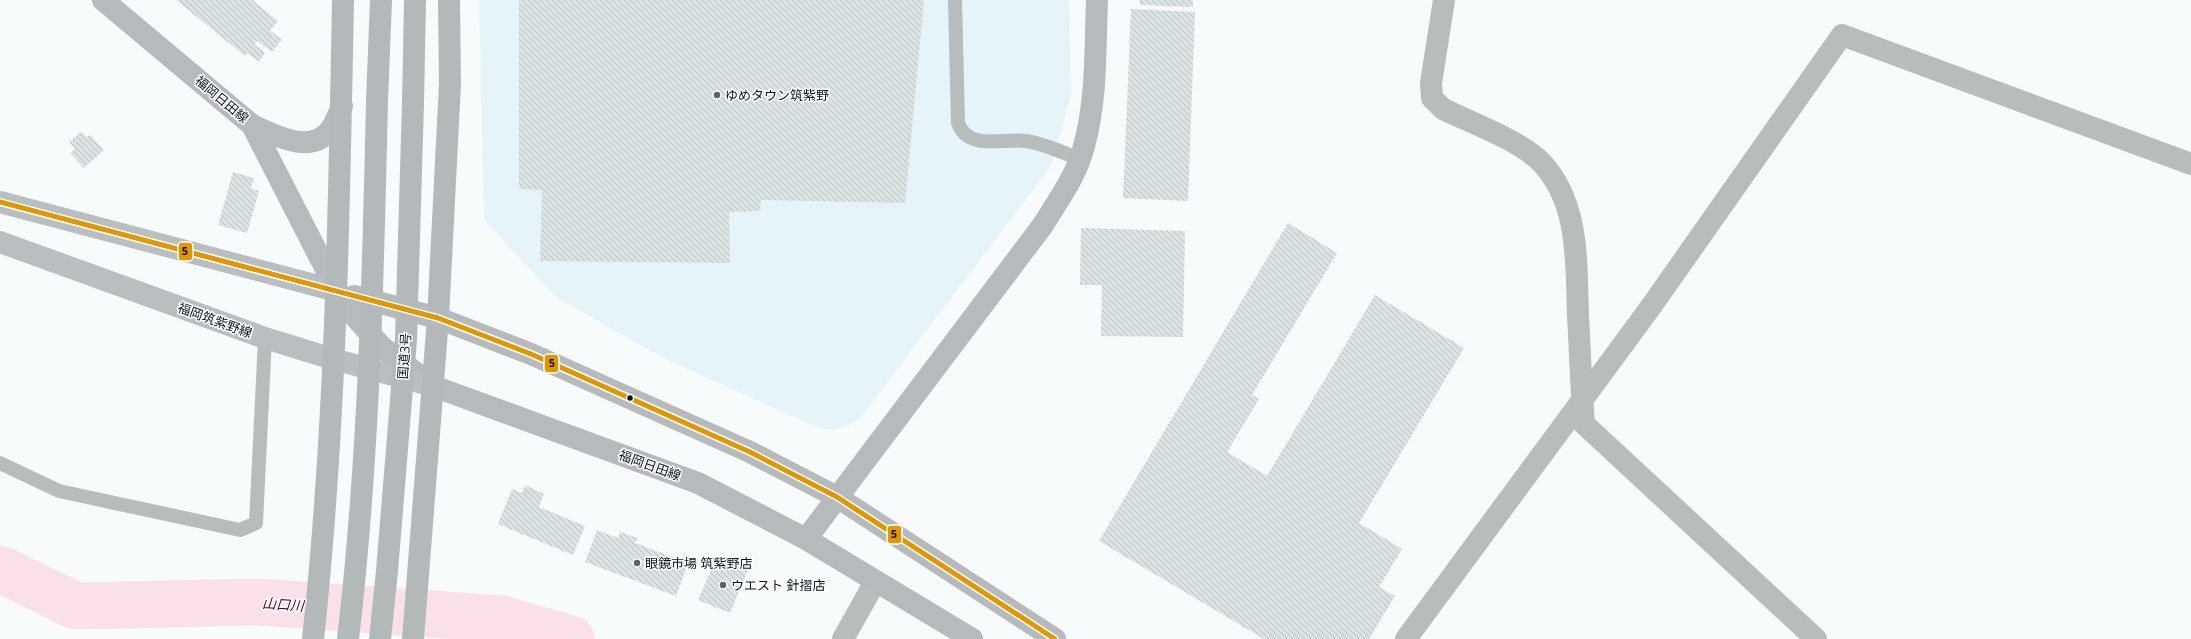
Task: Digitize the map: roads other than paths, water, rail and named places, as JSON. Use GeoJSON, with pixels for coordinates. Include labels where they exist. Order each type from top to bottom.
{"type":"FeatureCollection","features":[{"type":"Feature","properties":{"kind":"highway"},"geometry":{"type":"LineString","coordinates":[[313,639],[322,556],[337,292],[343,0]]}},
{"type":"Feature","properties":{"kind":"highway"},"geometry":{"type":"LineString","coordinates":[[348,639],[356,571],[372,330],[377,101],[381,0]]}},
{"type":"Feature","properties":{"kind":"highway","name":"国道3号"},"geometry":{"type":"LineString","coordinates":[[380,639],[406,339],[415,0]]}},
{"type":"Feature","properties":{"kind":"highway"},"geometry":{"type":"LineString","coordinates":[[413,639],[438,318],[450,84],[449,0]]}},
{"type":"Feature","properties":{"kind":"main road","name":"福岡日田線"},"geometry":{"type":"LineString","coordinates":[[103,0],[252,125],[337,292],[356,318],[382,347],[433,386],[698,483],[806,539],[875,582],[972,639]]}},
{"type":"Feature","properties":{"kind":"main road"},"geometry":{"type":"LineString","coordinates":[[806,539],[1042,225],[1070,180],[1084,147],[1094,95],[1097,0]]}},
{"type":"Feature","properties":{"kind":"main road"},"geometry":{"type":"LineString","coordinates":[[252,125],[284,139],[295,142],[307,141],[320,138],[329,132],[342,106]]}},
{"type":"Feature","properties":{"kind":"main road"},"geometry":{"type":"LineString","coordinates":[[0,202],[438,318],[531,354],[750,452],[837,497],[1055,639]]}},
{"type":"Feature","properties":{"kind":"main road","name":"福岡筑紫野線"},"geometry":{"type":"LineString","coordinates":[[0,242],[265,338],[333,359],[433,386]]}},
{"type":"Feature","properties":{"kind":"street"},"geometry":{"type":"LineString","coordinates":[[1444,0],[1431,83],[1432,98],[1443,109],[1524,148],[1541,163],[1556,183],[1566,203],[1574,236],[1584,424],[1816,639]]}},
{"type":"Feature","properties":{"kind":"street"},"geometry":{"type":"LineString","coordinates":[[1406,639],[1650,308],[1842,35],[2191,164]]}},
{"type":"Feature","properties":{"kind":"street"},"geometry":{"type":"LineString","coordinates":[[843,639],[875,582]]}},
{"type":"Feature","properties":{"kind":"lane"},"geometry":{"type":"LineString","coordinates":[[955,0],[958,123],[961,132],[968,138],[983,142],[1010,141],[1048,146],[1079,159]]}},
{"type":"Feature","properties":{"kind":"lane"},"geometry":{"type":"LineString","coordinates":[[0,463],[58,492],[240,530],[256,523],[265,338]]}},
{"type":"Feature","properties":{"kind":"waterway","name":"山口川"},"geometry":{"type":"LineString","coordinates":[[0,569],[76,606],[258,602],[501,619],[571,639]]}},
{"type":"Feature","properties":{"kind":"place","name":"ゆめタウン筑紫野"},"geometry":{"type":"Point","coordinates":[717,95]}},
{"type":"Feature","properties":{"kind":"place","name":"眼鏡市場 筑紫野店"},"geometry":{"type":"Point","coordinates":[637,563]}},
{"type":"Feature","properties":{"kind":"place","name":"ウエスト 針摺店"},"geometry":{"type":"Point","coordinates":[723,585]}}]}
